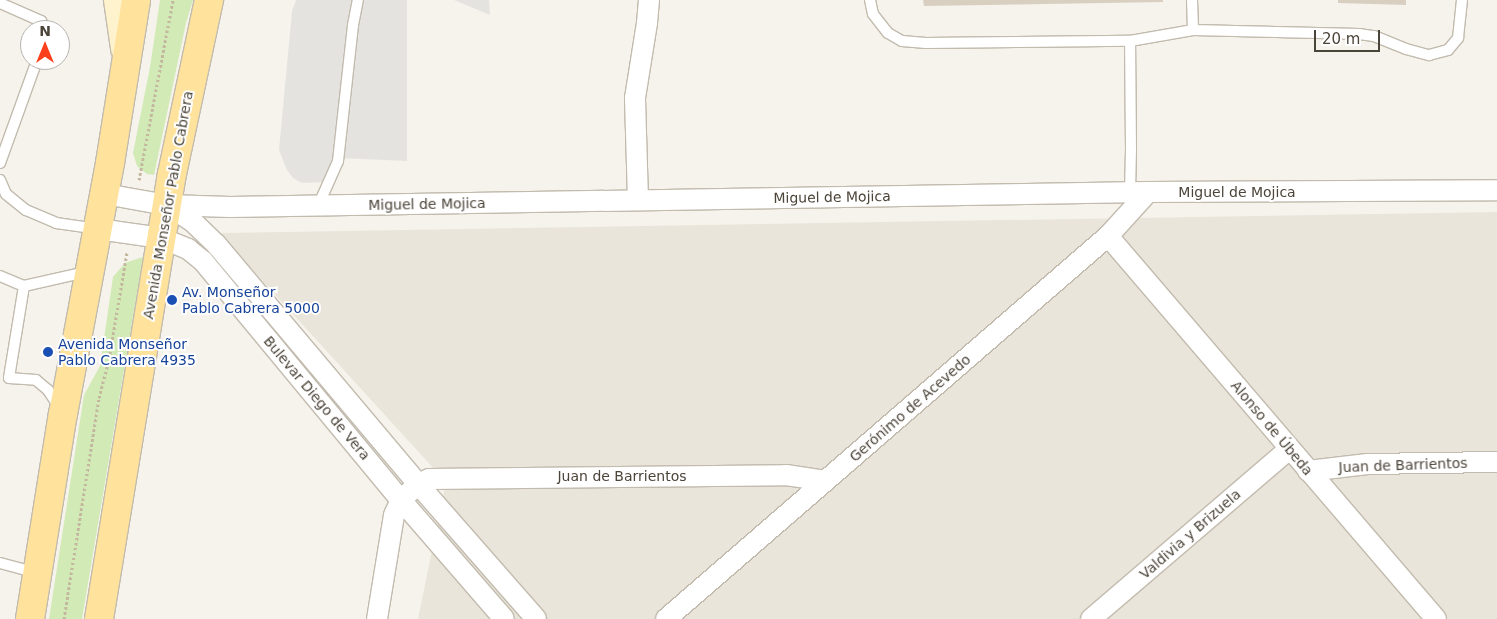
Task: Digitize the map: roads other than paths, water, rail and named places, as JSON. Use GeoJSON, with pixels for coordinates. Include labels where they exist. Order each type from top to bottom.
{"type":"FeatureCollection","features":[{"type":"Feature","properties":{"kind":"main road"},"geometry":{"type":"LineString","coordinates":[[118,0],[127,62]]}},
{"type":"Feature","properties":{"kind":"main road"},"geometry":{"type":"LineString","coordinates":[[30,619],[63,414],[105,194],[136,0]]}},
{"type":"Feature","properties":{"kind":"main road","name":"Avenida Monseñor Pablo Cabrera"},"geometry":{"type":"LineString","coordinates":[[99,619],[161,238],[188,94],[209,0]]}},
{"type":"Feature","properties":{"kind":"street"},"geometry":{"type":"LineString","coordinates":[[638,200],[635,98],[649,0]]}},
{"type":"Feature","properties":{"kind":"street","name":"Miguel de Mojica"},"geometry":{"type":"LineString","coordinates":[[167,205],[318,206],[1139,193],[1497,190]]}},
{"type":"Feature","properties":{"kind":"street","name":"Gerónimo de Acevedo"},"geometry":{"type":"LineString","coordinates":[[666,619],[1108,236],[1139,193]]}},
{"type":"Feature","properties":{"kind":"street"},"geometry":{"type":"LineString","coordinates":[[105,194],[167,205]]}},
{"type":"Feature","properties":{"kind":"street","name":"Bulevar Diego de Vera"},"geometry":{"type":"LineString","coordinates":[[167,205],[192,221],[216,244],[418,484],[536,619]]}},
{"type":"Feature","properties":{"kind":"street","name":"Bulevar Diego de Vera"},"geometry":{"type":"LineString","coordinates":[[98,229],[161,238],[188,249],[203,261],[401,500],[504,619]]}},
{"type":"Feature","properties":{"kind":"street","name":"Alonso de Úbeda"},"geometry":{"type":"LineString","coordinates":[[1108,236],[1436,619]]}},
{"type":"Feature","properties":{"kind":"street","name":"Valdivia y Brizuela"},"geometry":{"type":"LineString","coordinates":[[1091,619],[1289,449]]}},
{"type":"Feature","properties":{"kind":"street","name":"Juan de Barrientos"},"geometry":{"type":"LineString","coordinates":[[1308,471],[1368,464],[1497,462]]}},
{"type":"Feature","properties":{"kind":"street","name":"Juan de Barrientos"},"geometry":{"type":"LineString","coordinates":[[418,484],[429,479],[446,478],[777,475],[826,481]]}},
{"type":"Feature","properties":{"kind":"street"},"geometry":{"type":"LineString","coordinates":[[377,619],[394,515],[401,500],[418,484]]}},
{"type":"Feature","properties":{"kind":"lane"},"geometry":{"type":"LineString","coordinates":[[318,206],[338,161],[353,25],[358,0]]}},
{"type":"Feature","properties":{"kind":"lane"},"geometry":{"type":"LineString","coordinates":[[870,0],[873,14],[888,33],[902,41],[926,43],[1130,41],[1192,30],[1359,34],[1374,36],[1406,50],[1429,55],[1448,50],[1458,38],[1462,0]]}},
{"type":"Feature","properties":{"kind":"lane"},"geometry":{"type":"LineString","coordinates":[[1192,0],[1192,30]]}},
{"type":"Feature","properties":{"kind":"lane"},"geometry":{"type":"LineString","coordinates":[[0,3],[41,20]]}},
{"type":"Feature","properties":{"kind":"lane"},"geometry":{"type":"LineString","coordinates":[[1130,41],[1132,150],[1139,193]]}},
{"type":"Feature","properties":{"kind":"lane"},"geometry":{"type":"LineString","coordinates":[[0,163],[33,70]]}},
{"type":"Feature","properties":{"kind":"lane"},"geometry":{"type":"LineString","coordinates":[[0,180],[6,194],[26,210],[56,223],[98,229]]}},
{"type":"Feature","properties":{"kind":"lane"},"geometry":{"type":"LineString","coordinates":[[0,276],[24,286],[91,271]]}},
{"type":"Feature","properties":{"kind":"lane"},"geometry":{"type":"LineString","coordinates":[[24,286],[9,378],[36,380],[48,390],[63,414]]}},
{"type":"Feature","properties":{"kind":"lane"},"geometry":{"type":"LineString","coordinates":[[0,563],[38,574]]}},
{"type":"Feature","properties":{"kind":"place","name":"Av. Monseñor Pablo Cabrera 5000"},"geometry":{"type":"Point","coordinates":[172,300]}},
{"type":"Feature","properties":{"kind":"place","name":"Avenida Monseñor Pablo Cabrera 4935"},"geometry":{"type":"Point","coordinates":[48,352]}}]}
